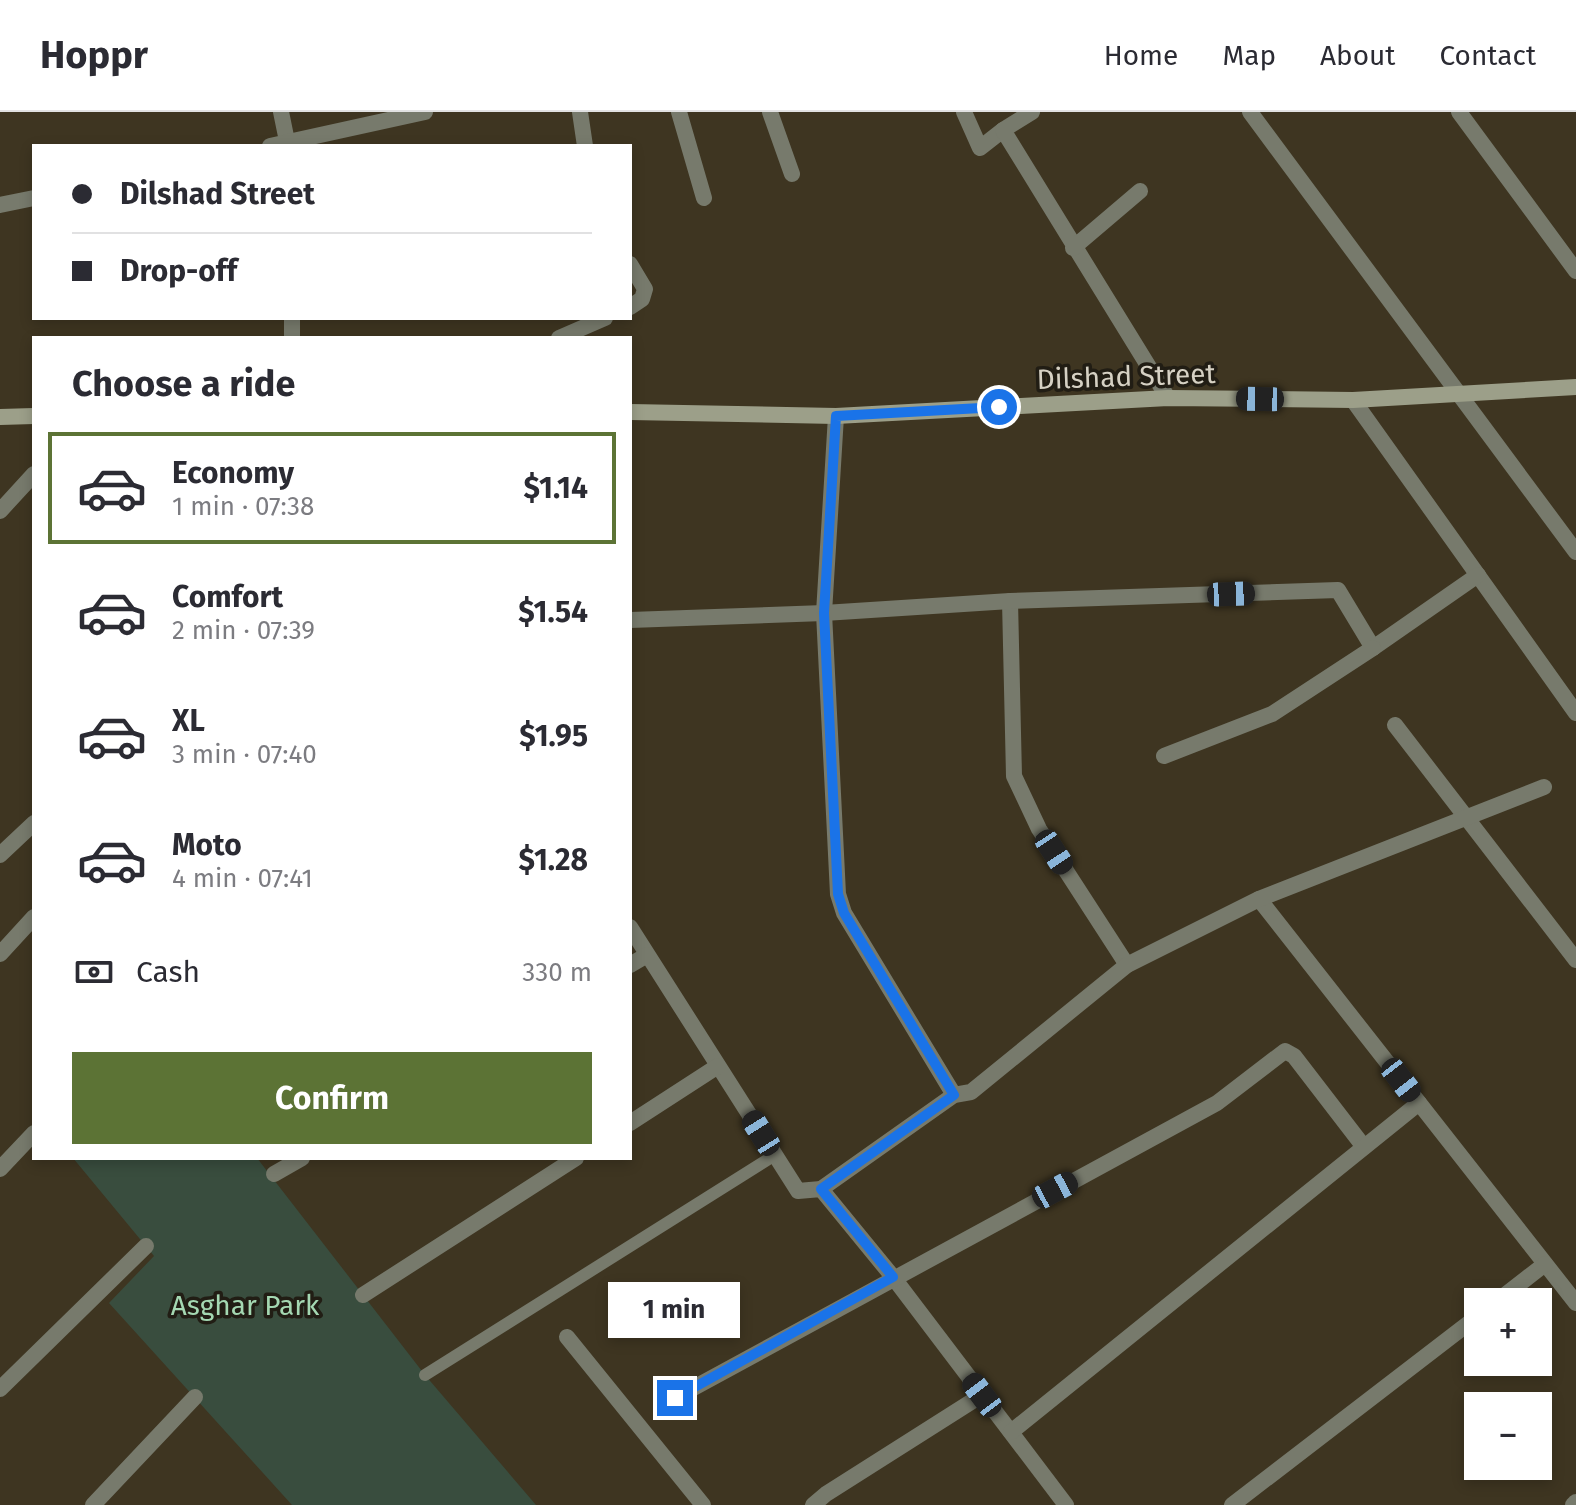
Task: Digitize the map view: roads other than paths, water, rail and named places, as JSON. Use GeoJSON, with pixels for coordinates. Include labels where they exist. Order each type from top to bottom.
{"type":"FeatureCollection","features":[{"type":"Feature","properties":{"kind":"street"},"geometry":{"type":"LineString","coordinates":[[281,112],[288,144],[425,112]]}},
{"type":"Feature","properties":{"kind":"street"},"geometry":{"type":"LineString","coordinates":[[580,112],[585,144]]}},
{"type":"Feature","properties":{"kind":"street"},"geometry":{"type":"LineString","coordinates":[[679,112],[704,198]]}},
{"type":"Feature","properties":{"kind":"street"},"geometry":{"type":"LineString","coordinates":[[770,112],[792,174]]}},
{"type":"Feature","properties":{"kind":"street"},"geometry":{"type":"LineString","coordinates":[[964,112],[980,148],[1032,112]]}},
{"type":"Feature","properties":{"kind":"street"},"geometry":{"type":"LineString","coordinates":[[1250,112],[1576,552]]}},
{"type":"Feature","properties":{"kind":"street"},"geometry":{"type":"LineString","coordinates":[[1459,112],[1576,271]]}},
{"type":"Feature","properties":{"kind":"street"},"geometry":{"type":"LineString","coordinates":[[1003,130],[1168,398]]}},
{"type":"Feature","properties":{"kind":"street"},"geometry":{"type":"LineString","coordinates":[[1073,248],[1140,191]]}},
{"type":"Feature","properties":{"kind":"street"},"geometry":{"type":"LineString","coordinates":[[0,205],[32,198]]}},
{"type":"Feature","properties":{"kind":"street"},"geometry":{"type":"LineString","coordinates":[[632,267],[645,289],[642,299],[632,306]]}},
{"type":"Feature","properties":{"kind":"street"},"geometry":{"type":"LineString","coordinates":[[564,336],[600,320]]}},
{"type":"Feature","properties":{"kind":"street","name":"Dilshad Street"},"geometry":{"type":"LineString","coordinates":[[632,412],[836,416],[1168,398],[1353,400],[1576,387]]}},
{"type":"Feature","properties":{"kind":"street"},"geometry":{"type":"LineString","coordinates":[[1353,400],[1576,713]]}},
{"type":"Feature","properties":{"kind":"street"},"geometry":{"type":"LineString","coordinates":[[0,417],[32,416]]}},
{"type":"Feature","properties":{"kind":"street"},"geometry":{"type":"LineString","coordinates":[[836,416],[824,613],[838,894],[844,913],[954,1095]]}},
{"type":"Feature","properties":{"kind":"street"},"geometry":{"type":"LineString","coordinates":[[0,511],[32,480]]}},
{"type":"Feature","properties":{"kind":"street"},"geometry":{"type":"LineString","coordinates":[[1164,756],[1272,714],[1478,575]]}},
{"type":"Feature","properties":{"kind":"street"},"geometry":{"type":"LineString","coordinates":[[632,620],[824,613],[1010,601],[1338,590],[1373,648]]}},
{"type":"Feature","properties":{"kind":"street"},"geometry":{"type":"LineString","coordinates":[[1010,601],[1014,776],[1039,829],[1127,965]]}},
{"type":"Feature","properties":{"kind":"street"},"geometry":{"type":"LineString","coordinates":[[1395,725],[1576,960]]}},
{"type":"Feature","properties":{"kind":"street"},"geometry":{"type":"LineString","coordinates":[[632,930],[798,1191],[821,1189],[954,1095],[971,1092],[1127,965],[1259,899],[1544,787]]}},
{"type":"Feature","properties":{"kind":"street"},"geometry":{"type":"LineString","coordinates":[[0,855],[32,825]]}},
{"type":"Feature","properties":{"kind":"street"},"geometry":{"type":"LineString","coordinates":[[1259,899],[1576,1303]]}},
{"type":"Feature","properties":{"kind":"street"},"geometry":{"type":"LineString","coordinates":[[0,954],[32,919]]}},
{"type":"Feature","properties":{"kind":"street"},"geometry":{"type":"LineString","coordinates":[[632,964],[647,955]]}},
{"type":"Feature","properties":{"kind":"street"},"geometry":{"type":"LineString","coordinates":[[675,1398],[1217,1103],[1285,1051],[1294,1056],[1364,1147]]}},
{"type":"Feature","properties":{"kind":"street"},"geometry":{"type":"LineString","coordinates":[[632,1122],[718,1066]]}},
{"type":"Feature","properties":{"kind":"street"},"geometry":{"type":"LineString","coordinates":[[1011,1432],[1419,1103]]}},
{"type":"Feature","properties":{"kind":"street"},"geometry":{"type":"LineString","coordinates":[[0,1169],[32,1135]]}},
{"type":"Feature","properties":{"kind":"street"},"geometry":{"type":"LineString","coordinates":[[274,1174],[298,1160]]}},
{"type":"Feature","properties":{"kind":"street"},"geometry":{"type":"LineString","coordinates":[[363,1295],[573,1160]]}},
{"type":"Feature","properties":{"kind":"street"},"geometry":{"type":"LineString","coordinates":[[821,1189],[893,1277],[1062,1504]]}},
{"type":"Feature","properties":{"kind":"street"},"geometry":{"type":"LineString","coordinates":[[0,1389],[146,1246]]}},
{"type":"Feature","properties":{"kind":"street"},"geometry":{"type":"LineString","coordinates":[[1514,1288],[1545,1264]]}},
{"type":"Feature","properties":{"kind":"street"},"geometry":{"type":"LineString","coordinates":[[1232,1505],[1464,1327]]}},
{"type":"Feature","properties":{"kind":"street"},"geometry":{"type":"LineString","coordinates":[[567,1337],[703,1505]]}},
{"type":"Feature","properties":{"kind":"street"},"geometry":{"type":"LineString","coordinates":[[813,1505],[982,1395]]}},
{"type":"Feature","properties":{"kind":"street"},"geometry":{"type":"LineString","coordinates":[[93,1505],[195,1397]]}},
{"type":"Feature","properties":{"kind":"lane"},"geometry":{"type":"LineString","coordinates":[[425,1375],[775,1155]]}},
{"type":"Feature","properties":{"kind":"park label","name":"Asghar Park"},"geometry":{"type":"Point","coordinates":[245,1305]}}]}
